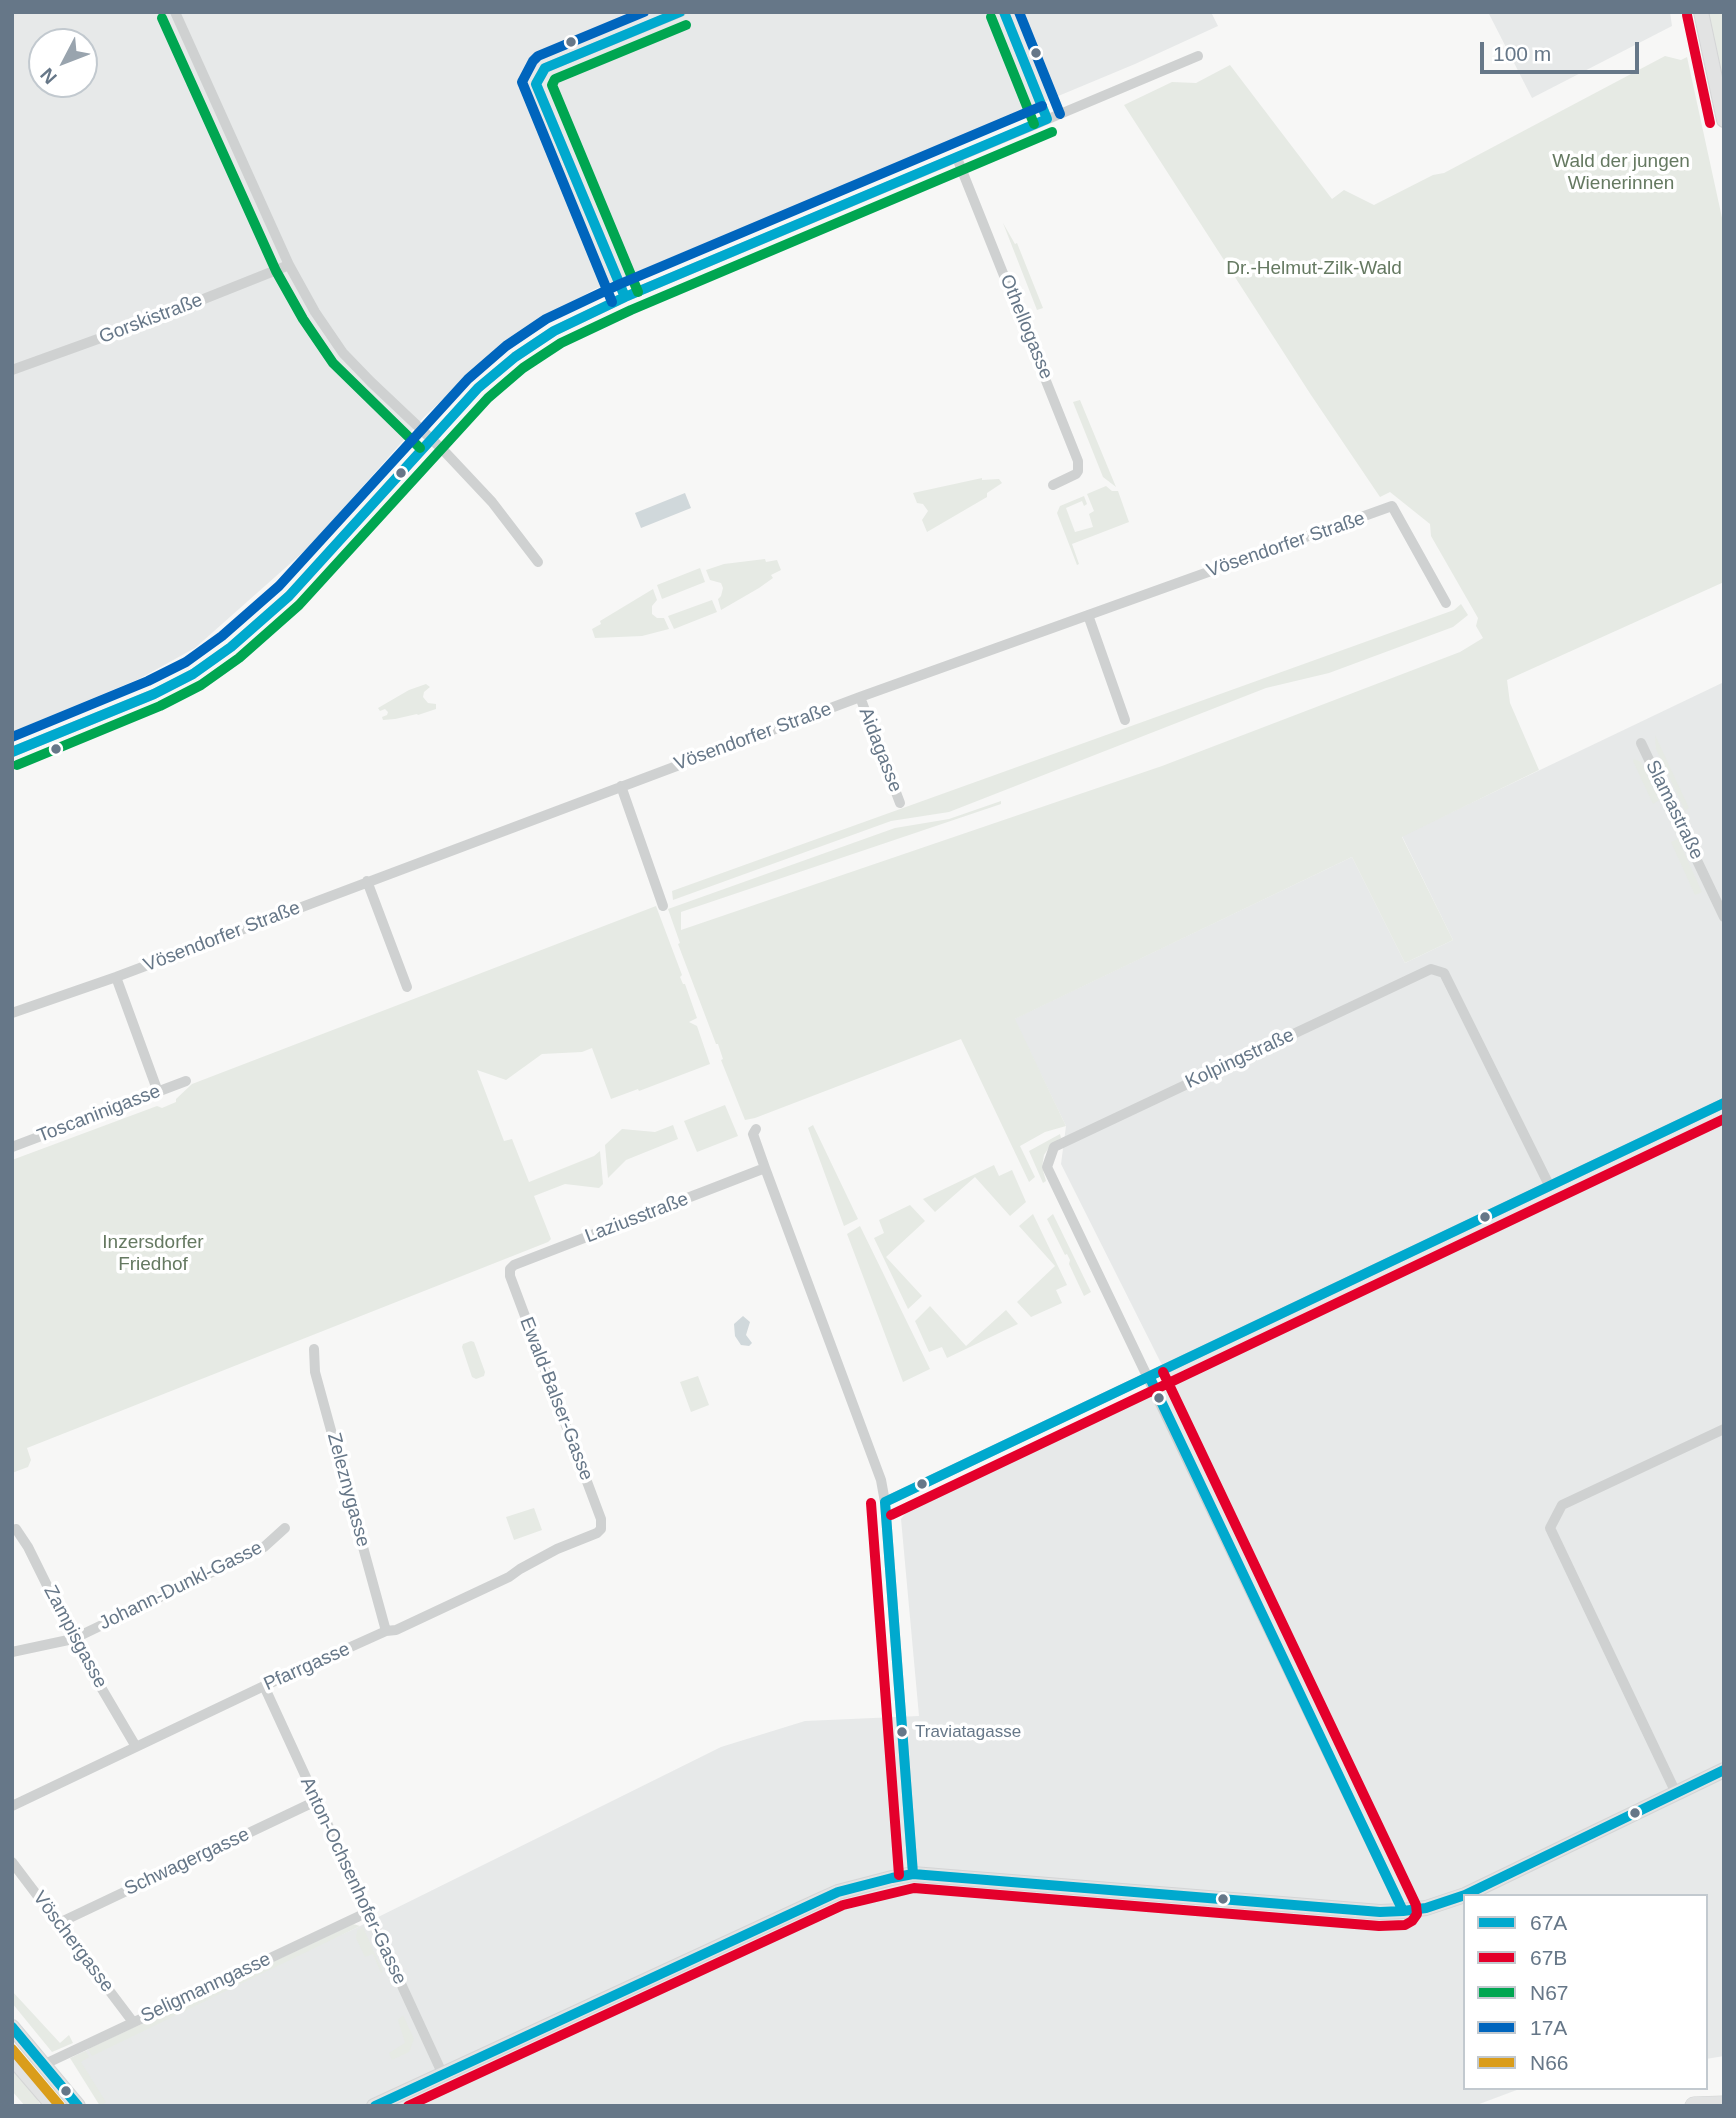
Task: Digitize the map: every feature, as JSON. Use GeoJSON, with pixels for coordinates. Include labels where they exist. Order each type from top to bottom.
{"type":"FeatureCollection","features":[{"type":"Feature","properties":{"kind":"highway"},"geometry":{"type":"LineString","coordinates":[[1694,2106],[1724,2098]]}},
{"type":"Feature","properties":{"kind":"highway"},"geometry":{"type":"LineString","coordinates":[[1700,2105],[1724,2105]]}},
{"type":"Feature","properties":{"kind":"main road"},"geometry":{"type":"LineString","coordinates":[[1701,12],[1724,121]]}},
{"type":"Feature","properties":{"kind":"main road"},"geometry":{"type":"LineString","coordinates":[[1466,1894],[1724,1770]]}},
{"type":"Feature","properties":{"kind":"main road"},"geometry":{"type":"LineString","coordinates":[[374,2106],[820,1899],[843,1890],[913,1874],[1380,1912],[1426,1908],[1463,1896]]}},
{"type":"Feature","properties":{"kind":"main road"},"geometry":{"type":"LineString","coordinates":[[12,2027],[78,2106]]}},
{"type":"Feature","properties":{"kind":"main road"},"geometry":{"type":"LineString","coordinates":[[12,2058],[53,2106]]}},
{"type":"Feature","properties":{"kind":"street"},"geometry":{"type":"LineString","coordinates":[[175,12],[289,265],[315,313],[343,353],[492,502],[538,562]]}},
{"type":"Feature","properties":{"kind":"street"},"geometry":{"type":"LineString","coordinates":[[625,297],[536,84],[545,68],[681,12]]}},
{"type":"Feature","properties":{"kind":"street"},"geometry":{"type":"LineString","coordinates":[[1004,12],[1047,119]]}},
{"type":"Feature","properties":{"kind":"street"},"geometry":{"type":"LineString","coordinates":[[12,752],[153,694],[193,674],[231,648],[289,596],[478,388],[515,357],[554,331],[625,297],[1198,56]]}},
{"type":"Feature","properties":{"kind":"street","name":"Othellogasse"},"geometry":{"type":"LineString","coordinates":[[957,158],[1078,461],[1076,474],[1053,485]]}},
{"type":"Feature","properties":{"kind":"street","name":"Gorskistraße"},"geometry":{"type":"LineString","coordinates":[[12,370],[123,331],[289,265]]}},
{"type":"Feature","properties":{"kind":"street","name":"Vösendorfer Straße"},"geometry":{"type":"LineString","coordinates":[[12,1013],[116,977],[860,697],[1392,506],[1446,603]]}},
{"type":"Feature","properties":{"kind":"street"},"geometry":{"type":"LineString","coordinates":[[1088,615],[1125,720]]}},
{"type":"Feature","properties":{"kind":"street","name":"Aidagasse"},"geometry":{"type":"LineString","coordinates":[[860,697],[900,803]]}},
{"type":"Feature","properties":{"kind":"street","name":"Slamastraße"},"geometry":{"type":"LineString","coordinates":[[1641,743],[1724,917]]}},
{"type":"Feature","properties":{"kind":"street"},"geometry":{"type":"LineString","coordinates":[[621,786],[663,906]]}},
{"type":"Feature","properties":{"kind":"street"},"geometry":{"type":"LineString","coordinates":[[367,881],[407,987]]}},
{"type":"Feature","properties":{"kind":"street","name":"Kolpingstraße"},"geometry":{"type":"LineString","coordinates":[[1403,1911],[1047,1167],[1054,1147],[1431,969],[1444,974],[1549,1185]]}},
{"type":"Feature","properties":{"kind":"street"},"geometry":{"type":"LineString","coordinates":[[116,977],[158,1092]]}},
{"type":"Feature","properties":{"kind":"street","name":"Toscaninigasse"},"geometry":{"type":"LineString","coordinates":[[12,1147],[186,1081]]}},
{"type":"Feature","properties":{"kind":"street"},"geometry":{"type":"LineString","coordinates":[[885,1502],[1724,1103]]}},
{"type":"Feature","properties":{"kind":"street"},"geometry":{"type":"LineString","coordinates":[[756,1129],[753,1134],[765,1168],[881,1480],[885,1502],[913,1874]]}},
{"type":"Feature","properties":{"kind":"street","name":"Laziusstraße"},"geometry":{"type":"LineString","coordinates":[[510,1269],[514,1265],[765,1168]]}},
{"type":"Feature","properties":{"kind":"street","name":"Ewald-Balser-Gasse"},"geometry":{"type":"LineString","coordinates":[[510,1269],[510,1276],[601,1519],[601,1529]]}},
{"type":"Feature","properties":{"kind":"street","name":"Zeleznygasse"},"geometry":{"type":"LineString","coordinates":[[314,1349],[315,1372],[386,1631]]}},
{"type":"Feature","properties":{"kind":"street"},"geometry":{"type":"LineString","coordinates":[[1676,1793],[1550,1528],[1562,1505],[1724,1429]]}},
{"type":"Feature","properties":{"kind":"street","name":"Johann-Dunkl-Gasse"},"geometry":{"type":"LineString","coordinates":[[12,1652],[74,1639],[264,1547],[285,1528]]}},
{"type":"Feature","properties":{"kind":"street","name":"Zampisgasse"},"geometry":{"type":"LineString","coordinates":[[16,1529],[28,1547],[74,1639],[135,1745]]}},
{"type":"Feature","properties":{"kind":"street","name":"Pfarrgasse"},"geometry":{"type":"LineString","coordinates":[[12,1805],[264,1686],[386,1631],[396,1630],[509,1577],[601,1529]]}},
{"type":"Feature","properties":{"kind":"street","name":"Anton-Ochsenhofer-Gasse"},"geometry":{"type":"LineString","coordinates":[[264,1686],[443,2075]]}},
{"type":"Feature","properties":{"kind":"street","name":"Schwagergasse"},"geometry":{"type":"LineString","coordinates":[[59,1923],[316,1801]]}},
{"type":"Feature","properties":{"kind":"street","name":"Vöschergasse"},"geometry":{"type":"LineString","coordinates":[[12,1862],[133,2022]]}},
{"type":"Feature","properties":{"kind":"street","name":"Seligmanngasse"},"geometry":{"type":"LineString","coordinates":[[45,2064],[368,1912]]}},
{"type":"Feature","properties":{"kind":"shaded area"},"geometry":{"type":"Polygon","coordinates":[[[12,12],[1211,12],[1218,26],[1135,64],[593,290],[533,325],[483,362],[424,417],[310,546],[195,648],[139,679],[12,732],[12,12]]]}},
{"type":"Feature","properties":{"kind":"shaded area"},"geometry":{"type":"Polygon","coordinates":[[[1488,12],[1670,12],[1672,26],[1532,98],[1488,12]]]}},
{"type":"Feature","properties":{"kind":"shaded area"},"geometry":{"type":"Polygon","coordinates":[[[685,493],[691,508],[641,528],[635,513],[685,493]]]}},
{"type":"Feature","properties":{"kind":"shaded area"},"geometry":{"type":"Polygon","coordinates":[[[1724,682],[1724,2056],[1708,2059],[1708,1894],[1463,1894],[1463,2090],[1517,2090],[1474,2106],[103,2106],[74,2056],[356,1928],[721,1747],[805,1721],[919,1716],[901,1519],[910,1507],[1171,1383],[1061,1164],[1066,1126],[1014,1019],[1352,857],[1405,963],[1453,940],[1402,836],[1724,682]]]}},
{"type":"Feature","properties":{"kind":"shaded area"},"geometry":{"type":"Polygon","coordinates":[[[743,1316],[750,1322],[746,1335],[752,1343],[749,1346],[741,1345],[735,1336],[734,1324],[743,1316]]]}},
{"type":"Feature","properties":{"kind":"green space"},"geometry":{"type":"Polygon","coordinates":[[[1707,12],[1724,12],[1724,93],[1707,12]]]}},
{"type":"Feature","properties":{"kind":"green space"},"geometry":{"type":"Polygon","coordinates":[[[1665,56],[1681,60],[1687,57],[1724,227],[1724,582],[1507,680],[1510,703],[1539,770],[1402,837],[1453,940],[1405,963],[1352,857],[1015,1019],[1066,1126],[1045,1132],[1020,1146],[1035,1177],[1029,1182],[961,1039],[745,1120],[678,944],[680,943],[668,909],[895,828],[949,819],[1001,801],[1001,804],[681,912],[681,930],[1162,766],[1460,652],[1483,638],[1476,626],[1478,618],[1431,536],[1430,524],[1390,492],[1380,497],[1124,105],[1172,82],[1196,83],[1230,65],[1332,199],[1344,190],[1374,205],[1433,175],[1444,173],[1665,56]]]}},
{"type":"Feature","properties":{"kind":"green space"},"geometry":{"type":"Polygon","coordinates":[[[1003,223],[1015,244],[1017,243],[1043,308],[1037,310],[1003,223]]]}},
{"type":"Feature","properties":{"kind":"green space"},"geometry":{"type":"Polygon","coordinates":[[[1080,400],[1116,487],[1103,477],[1073,402],[1080,400]]]}},
{"type":"Feature","properties":{"kind":"green space"},"geometry":{"type":"Polygon","coordinates":[[[982,478],[999,479],[1002,483],[987,493],[987,497],[927,532],[922,520],[928,511],[923,504],[917,503],[913,493],[982,478]]]}},
{"type":"Feature","properties":{"kind":"green space"},"geometry":{"type":"Polygon","coordinates":[[[1106,486],[1112,491],[1118,491],[1129,522],[1072,544],[1079,564],[1077,565],[1057,513],[1060,506],[1084,496],[1087,504],[1084,506],[1082,501],[1066,508],[1075,532],[1093,527],[1089,514],[1094,511],[1087,494],[1106,486]]]}},
{"type":"Feature","properties":{"kind":"green space"},"geometry":{"type":"Polygon","coordinates":[[[765,559],[766,562],[777,560],[781,570],[771,575],[773,578],[759,588],[721,610],[718,599],[723,588],[721,583],[710,580],[706,570],[724,564],[765,559]]]}},
{"type":"Feature","properties":{"kind":"green space"},"geometry":{"type":"Polygon","coordinates":[[[700,568],[705,582],[662,599],[657,585],[700,568]]]}},
{"type":"Feature","properties":{"kind":"green space"},"geometry":{"type":"Polygon","coordinates":[[[653,589],[657,600],[652,606],[652,614],[657,618],[664,618],[669,629],[642,636],[595,638],[592,629],[601,624],[600,621],[653,589]]]}},
{"type":"Feature","properties":{"kind":"green space"},"geometry":{"type":"Polygon","coordinates":[[[712,600],[717,612],[674,629],[668,616],[712,600]]]}},
{"type":"Feature","properties":{"kind":"green space"},"geometry":{"type":"Polygon","coordinates":[[[1461,604],[1468,615],[1453,627],[1329,673],[1266,688],[949,812],[891,821],[673,900],[672,891],[1454,610],[1461,604]]]}},
{"type":"Feature","properties":{"kind":"green space"},"geometry":{"type":"Polygon","coordinates":[[[426,684],[430,687],[423,697],[428,703],[436,704],[436,709],[418,715],[383,720],[382,717],[388,712],[378,708],[409,690],[426,684]]]}},
{"type":"Feature","properties":{"kind":"green space"},"geometry":{"type":"Polygon","coordinates":[[[1655,735],[1689,808],[1685,811],[1656,749],[1655,735]]]}},
{"type":"Feature","properties":{"kind":"green space"},"geometry":{"type":"Polygon","coordinates":[[[1634,759],[1641,762],[1659,800],[1653,804],[1633,761],[1634,759]]]}},
{"type":"Feature","properties":{"kind":"green space"},"geometry":{"type":"Polygon","coordinates":[[[1678,839],[1702,892],[1695,895],[1671,842],[1678,839]]]}},
{"type":"Feature","properties":{"kind":"green space","name":"Inzersdorfer Friedhof"},"geometry":{"type":"Polygon","coordinates":[[[656,906],[697,1018],[689,1022],[697,1026],[710,1064],[611,1099],[592,1048],[582,1052],[542,1054],[506,1080],[477,1070],[504,1141],[512,1139],[529,1182],[594,1156],[600,1151],[603,1184],[599,1188],[565,1184],[534,1196],[551,1239],[548,1242],[27,1448],[31,1460],[28,1467],[12,1473],[12,1160],[157,1106],[162,1108],[176,1102],[192,1084],[656,906]]]}},
{"type":"Feature","properties":{"kind":"green space"},"geometry":{"type":"Polygon","coordinates":[[[725,1105],[738,1136],[697,1152],[684,1121],[725,1105]]]}},
{"type":"Feature","properties":{"kind":"green space"},"geometry":{"type":"Polygon","coordinates":[[[673,1125],[678,1139],[626,1160],[608,1178],[605,1145],[622,1129],[655,1132],[673,1125]]]}},
{"type":"Feature","properties":{"kind":"green space"},"geometry":{"type":"Polygon","coordinates":[[[813,1125],[858,1219],[844,1226],[808,1128],[813,1125]]]}},
{"type":"Feature","properties":{"kind":"green space"},"geometry":{"type":"Polygon","coordinates":[[[1060,1134],[1061,1138],[1050,1146],[1044,1155],[1042,1167],[1046,1181],[1043,1183],[1029,1151],[1060,1134]]]}},
{"type":"Feature","properties":{"kind":"green space"},"geometry":{"type":"Polygon","coordinates":[[[994,1165],[999,1176],[1012,1170],[1026,1202],[1010,1216],[975,1177],[935,1212],[923,1199],[994,1165]]]}},
{"type":"Feature","properties":{"kind":"green space"},"geometry":{"type":"Polygon","coordinates":[[[910,1205],[925,1221],[886,1257],[922,1296],[908,1309],[874,1238],[884,1233],[879,1220],[910,1205]]]}},
{"type":"Feature","properties":{"kind":"green space"},"geometry":{"type":"Polygon","coordinates":[[[1033,1214],[1067,1285],[1056,1290],[1062,1303],[1031,1317],[1017,1302],[1055,1266],[1019,1226],[1033,1214]]]}},
{"type":"Feature","properties":{"kind":"green space"},"geometry":{"type":"Polygon","coordinates":[[[1053,1214],[1091,1292],[1084,1296],[1069,1264],[1070,1260],[1047,1219],[1053,1214]]]}},
{"type":"Feature","properties":{"kind":"green space"},"geometry":{"type":"Polygon","coordinates":[[[860,1226],[930,1369],[903,1382],[847,1234],[860,1226]]]}},
{"type":"Feature","properties":{"kind":"green space"},"geometry":{"type":"Polygon","coordinates":[[[930,1306],[966,1346],[1006,1310],[1018,1324],[947,1358],[942,1347],[929,1352],[915,1321],[930,1306]]]}},
{"type":"Feature","properties":{"kind":"green space"},"geometry":{"type":"Polygon","coordinates":[[[474,1342],[485,1372],[484,1376],[476,1379],[472,1377],[462,1347],[474,1342]]]}},
{"type":"Feature","properties":{"kind":"green space"},"geometry":{"type":"Polygon","coordinates":[[[698,1376],[709,1405],[691,1412],[680,1382],[698,1376]]]}},
{"type":"Feature","properties":{"kind":"green space"},"geometry":{"type":"Polygon","coordinates":[[[534,1508],[542,1530],[514,1540],[506,1517],[534,1508]]]}},
{"type":"Feature","properties":{"kind":"green space"},"geometry":{"type":"Polygon","coordinates":[[[353,1924],[360,1926],[92,2056],[88,2049],[353,1924]]]}},
{"type":"Feature","properties":{"kind":"green space"},"geometry":{"type":"Polygon","coordinates":[[[363,1927],[383,1972],[381,1973],[373,1954],[365,1957],[356,1938],[357,1930],[363,1927]]]}},
{"type":"Feature","properties":{"kind":"green space"},"geometry":{"type":"Polygon","coordinates":[[[12,1991],[60,2043],[69,2035],[73,2043],[52,2052],[12,2003],[12,1991]]]}},
{"type":"Feature","properties":{"kind":"green space"},"geometry":{"type":"Polygon","coordinates":[[[403,2015],[414,2039],[409,2052],[392,2060],[389,2053],[405,2043],[398,2020],[403,2015]]]}},
{"type":"Feature","properties":{"kind":"green space"},"geometry":{"type":"Polygon","coordinates":[[[86,2051],[89,2057],[81,2062],[106,2102],[100,2106],[70,2058],[86,2051]]]}},
{"type":"Feature","properties":{"kind":"green space"},"geometry":{"type":"Polygon","coordinates":[[[12,2067],[31,2088],[41,2106],[25,2106],[12,2091],[12,2067]]]}},
{"type":"Feature","properties":{"kind":"transit line","name":"17A"},"geometry":{"type":"LineString","coordinates":[[612,302],[522,82],[538,56],[644,12]]}},
{"type":"Feature","properties":{"kind":"transit line","name":"67A"},"geometry":{"type":"LineString","coordinates":[[625,297],[536,84],[545,68],[680,12]]}},
{"type":"Feature","properties":{"kind":"transit line","name":"67A"},"geometry":{"type":"LineString","coordinates":[[12,752],[154,694],[193,674],[231,647],[289,596],[478,388],[515,357],[554,331],[625,297],[1047,119],[1004,12]]}},
{"type":"Feature","properties":{"kind":"transit line","name":"17A"},"geometry":{"type":"LineString","coordinates":[[1019,12],[1060,114]]}},
{"type":"Feature","properties":{"kind":"transit line","name":"67B"},"geometry":{"type":"LineString","coordinates":[[1687,15],[1710,123]]}},
{"type":"Feature","properties":{"kind":"transit line","name":"N67"},"geometry":{"type":"LineString","coordinates":[[991,17],[1034,124]]}},
{"type":"Feature","properties":{"kind":"transit line","name":"N67"},"geometry":{"type":"LineString","coordinates":[[162,18],[276,271],[303,319],[333,363],[420,448]]}},
{"type":"Feature","properties":{"kind":"transit line","name":"N67"},"geometry":{"type":"LineString","coordinates":[[638,292],[552,85],[555,79],[686,25]]}},
{"type":"Feature","properties":{"kind":"transit line","name":"17A"},"geometry":{"type":"LineString","coordinates":[[12,737],[148,681],[186,662],[222,636],[279,586],[468,379],[506,346],[546,319],[620,284],[1042,106]]}},
{"type":"Feature","properties":{"kind":"transit line","name":"N67"},"geometry":{"type":"LineString","coordinates":[[17,765],[160,706],[201,685],[239,658],[299,605],[488,398],[523,368],[561,343],[631,310],[1052,132]]}},
{"type":"Feature","properties":{"kind":"transit line","name":"67A"},"geometry":{"type":"LineString","coordinates":[[885,1502],[1724,1103]]}},
{"type":"Feature","properties":{"kind":"transit line","name":"67B"},"geometry":{"type":"LineString","coordinates":[[891,1515],[1724,1119]]}},
{"type":"Feature","properties":{"kind":"transit line","name":"67B"},"geometry":{"type":"LineString","coordinates":[[408,2106],[843,1905],[914,1888],[1379,1926],[1405,1925],[1412,1921],[1417,1914],[1416,1905],[1163,1372]]}},
{"type":"Feature","properties":{"kind":"transit line","name":"67A"},"geometry":{"type":"LineString","coordinates":[[1150,1378],[1403,1911]]}},
{"type":"Feature","properties":{"kind":"transit line","name":"67A"},"geometry":{"type":"LineString","coordinates":[[885,1502],[913,1874]]}},
{"type":"Feature","properties":{"kind":"transit line","name":"67B"},"geometry":{"type":"LineString","coordinates":[[871,1503],[899,1875]]}},
{"type":"Feature","properties":{"kind":"transit line","name":"67A"},"geometry":{"type":"LineString","coordinates":[[1467,1894],[1724,1770]]}},
{"type":"Feature","properties":{"kind":"transit line","name":"67A"},"geometry":{"type":"LineString","coordinates":[[375,2106],[838,1892],[892,1878],[913,1874],[1380,1912],[1426,1908],[1463,1896]]}},
{"type":"Feature","properties":{"kind":"transit line","name":"67A"},"geometry":{"type":"LineString","coordinates":[[12,2027],[78,2106]]}},
{"type":"Feature","properties":{"kind":"transit line","name":"N66"},"geometry":{"type":"LineString","coordinates":[[12,2049],[60,2106]]}},
{"type":"Feature","properties":{"kind":"place","name":"Traviatagasse"},"geometry":{"type":"Point","coordinates":[902,1732]}},
{"type":"Feature","properties":{"kind":"park label","name":"Wald der jungen Wienerinnen"},"geometry":{"type":"Point","coordinates":[1621,173]}},
{"type":"Feature","properties":{"kind":"park label","name":"Dr.-Helmut-Zilk-Wald"},"geometry":{"type":"Point","coordinates":[1314,269]}}]}
